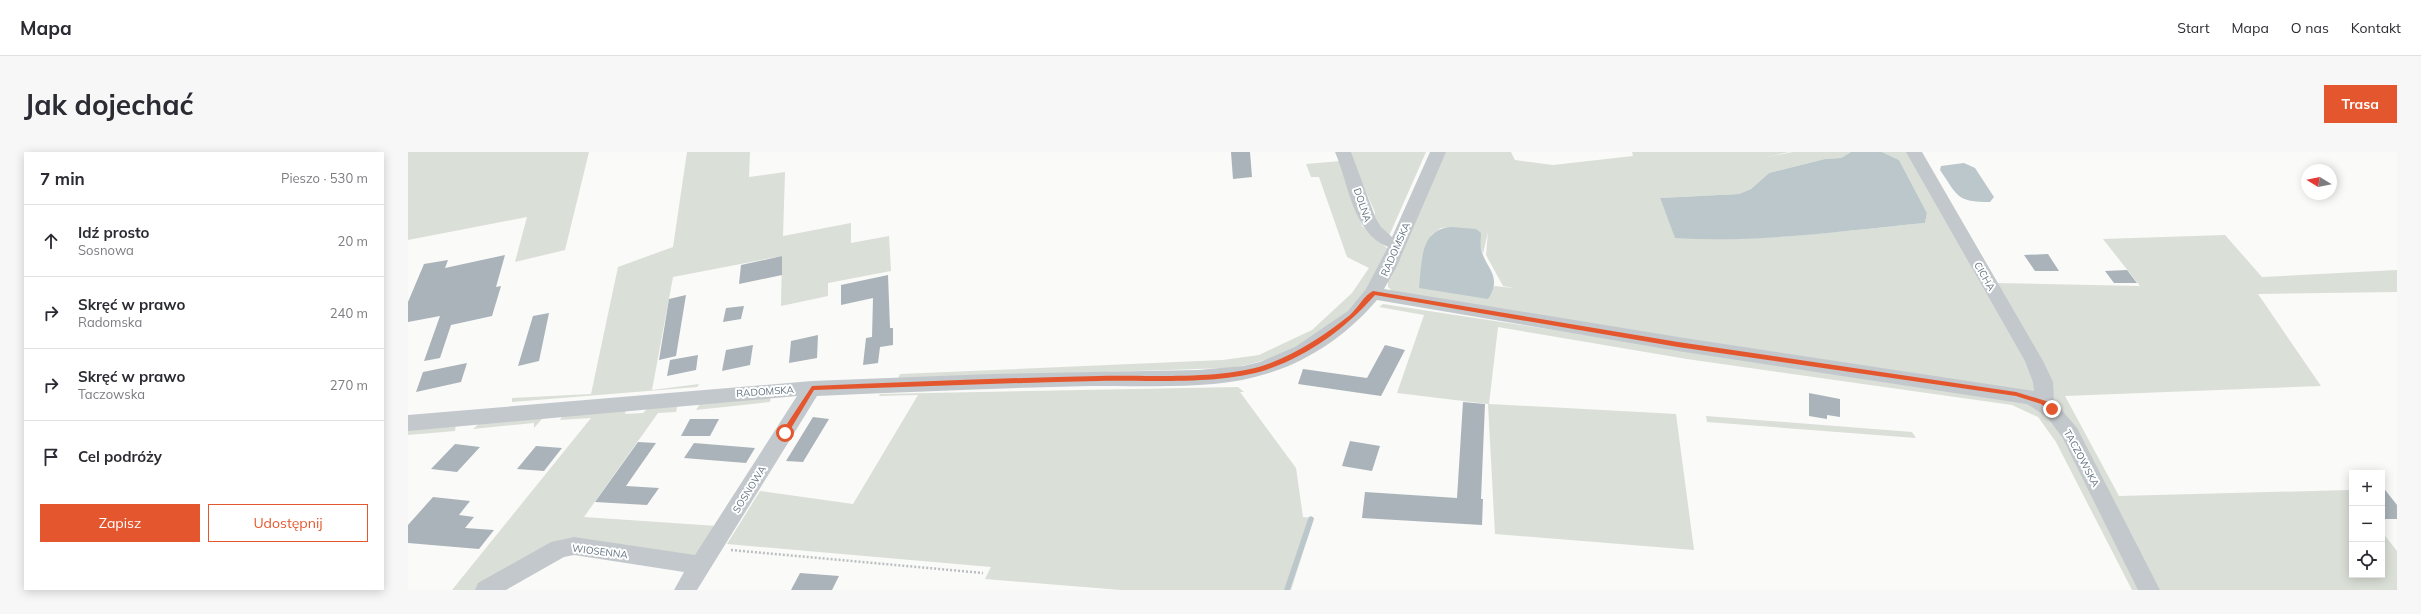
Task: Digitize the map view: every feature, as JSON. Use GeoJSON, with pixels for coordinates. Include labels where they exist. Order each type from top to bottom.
{"type":"FeatureCollection","features":[{"type":"Feature","properties":{"kind":"street","name":"DOLNA"},"geometry":{"type":"LineString","coordinates":[[1344,152],[1371,227],[1384,241],[1397,245]]}},
{"type":"Feature","properties":{"kind":"street","name":"RADOMSKA"},"geometry":{"type":"LineString","coordinates":[[408,423],[812,388],[991,381],[1191,377],[1243,373],[1264,368],[1302,352],[1345,323],[1373,293],[1397,245],[1438,152]]}},
{"type":"Feature","properties":{"kind":"street","name":"CICHA"},"geometry":{"type":"LineString","coordinates":[[1914,152],[2034,361],[2043,382],[2044,402]]}},
{"type":"Feature","properties":{"kind":"street","name":"TACZOWSKA"},"geometry":{"type":"LineString","coordinates":[[1373,293],[1678,344],[2016,394],[2044,402],[2061,419],[2073,438],[2149,590]]}},
{"type":"Feature","properties":{"kind":"street","name":"SOSNOWA"},"geometry":{"type":"LineString","coordinates":[[684,590],[812,388]]}},
{"type":"Feature","properties":{"kind":"street","name":"WIOSENNA"},"geometry":{"type":"LineString","coordinates":[[486,590],[559,549],[574,546],[706,557]]}},
{"type":"Feature","properties":{"kind":"path"},"geometry":{"type":"LineString","coordinates":[[706,557],[983,573]]}},
{"type":"Feature","properties":{"kind":"shaded area"},"geometry":{"type":"Polygon","coordinates":[[[408,152],[589,152],[565,250],[515,262],[527,217],[408,240],[408,152]]]}},
{"type":"Feature","properties":{"kind":"shaded area"},"geometry":{"type":"Polygon","coordinates":[[[687,152],[750,152],[749,177],[785,172],[783,236],[851,223],[851,243],[889,236],[891,271],[828,283],[828,296],[781,306],[782,256],[673,277],[652,390],[699,384],[697,387],[512,402],[512,398],[591,394],[618,267],[673,247],[687,152]]]}},
{"type":"Feature","properties":{"kind":"shaded area"},"geometry":{"type":"Polygon","coordinates":[[[1348,152],[1426,152],[1389,236],[1376,223],[1375,212],[1348,152]]]}},
{"type":"Feature","properties":{"kind":"shaded area"},"geometry":{"type":"Polygon","coordinates":[[[1443,152],[1511,152],[1515,160],[1553,165],[1633,156],[1632,152],[1789,152],[1767,157],[1793,152],[1851,152],[1841,158],[1825,159],[1769,173],[1751,189],[1739,194],[1660,198],[1675,237],[1738,238],[1831,233],[1925,223],[1927,213],[1899,160],[1882,152],[1908,152],[2038,382],[2035,392],[1505,311],[1392,291],[1388,287],[1388,280],[1443,152]],[[1451,227],[1441,228],[1431,235],[1488,299],[1494,286],[1514,288],[1503,286],[1486,255],[1488,232],[1483,254],[1480,246],[1451,227]]]}},
{"type":"Feature","properties":{"kind":"shaded area"},"geometry":{"type":"Polygon","coordinates":[[[1851,152],[1882,152],[1899,160],[1927,213],[1925,223],[1769,238],[1675,238],[1660,198],[1739,194],[1751,189],[1769,173],[1825,159],[1841,158],[1851,152]]]}},
{"type":"Feature","properties":{"kind":"shaded area"},"geometry":{"type":"Polygon","coordinates":[[[1341,161],[1362,226],[1388,249],[1365,292],[1352,307],[1321,333],[1303,344],[1265,360],[1227,368],[898,379],[900,374],[1223,360],[1259,355],[1312,330],[1352,293],[1369,268],[1347,257],[1319,177],[1311,177],[1306,164],[1341,161]]]}},
{"type":"Feature","properties":{"kind":"shaded area"},"geometry":{"type":"Polygon","coordinates":[[[1964,163],[1975,168],[1994,197],[1990,202],[1970,201],[1959,196],[1940,170],[1941,166],[1964,163]]]}},
{"type":"Feature","properties":{"kind":"shaded area"},"geometry":{"type":"Polygon","coordinates":[[[1451,227],[1476,229],[1481,233],[1481,249],[1483,256],[1494,278],[1492,291],[1488,299],[1419,288],[1422,259],[1424,249],[1428,241],[1433,234],[1441,229],[1451,227]]]}},
{"type":"Feature","properties":{"kind":"shaded area"},"geometry":{"type":"Polygon","coordinates":[[[2225,235],[2262,277],[2397,270],[2397,292],[2258,294],[2321,386],[2065,396],[2119,496],[2349,490],[2349,578],[2385,578],[2385,536],[2397,551],[2397,590],[2158,590],[2073,425],[2054,403],[2053,393],[1994,283],[2140,286],[2103,239],[2225,235]]]}},
{"type":"Feature","properties":{"kind":"shaded area"},"geometry":{"type":"Polygon","coordinates":[[[1383,304],[2024,402],[2053,420],[2142,590],[2132,590],[2056,442],[2038,417],[2012,405],[1687,359],[1498,327],[1489,404],[1676,414],[1694,550],[1495,534],[1488,404],[1397,393],[1424,315],[1379,307],[1383,304]]]}},
{"type":"Feature","properties":{"kind":"shaded area"},"geometry":{"type":"Polygon","coordinates":[[[1238,387],[1244,392],[1240,392],[1296,468],[1303,517],[1314,518],[1291,590],[1121,590],[985,579],[991,567],[727,544],[760,491],[853,504],[918,395],[879,396],[880,394],[1238,387]]]}},
{"type":"Feature","properties":{"kind":"shaded area"},"geometry":{"type":"Polygon","coordinates":[[[771,396],[770,402],[696,410],[702,401],[771,396]]]}},
{"type":"Feature","properties":{"kind":"shaded area"},"geometry":{"type":"Polygon","coordinates":[[[796,399],[800,399],[705,553],[699,553],[695,558],[566,541],[476,590],[452,590],[591,418],[560,420],[563,415],[626,409],[625,414],[643,413],[649,407],[678,404],[676,412],[658,413],[584,517],[717,526],[796,399]]]}},
{"type":"Feature","properties":{"kind":"shaded area"},"geometry":{"type":"Polygon","coordinates":[[[1706,416],[1912,432],[1916,438],[1707,422],[1706,416]]]}},
{"type":"Feature","properties":{"kind":"shaded area"},"geometry":{"type":"Polygon","coordinates":[[[541,417],[542,419],[534,428],[534,423],[473,429],[481,422],[541,417]]]}},
{"type":"Feature","properties":{"kind":"shaded area"},"geometry":{"type":"Polygon","coordinates":[[[456,423],[455,431],[408,435],[408,428],[456,423]]]}},
{"type":"Feature","properties":{"kind":"building"},"geometry":{"type":"Polygon","coordinates":[[[1231,152],[1250,152],[1252,177],[1233,179],[1231,152]]]}},
{"type":"Feature","properties":{"kind":"building"},"geometry":{"type":"Polygon","coordinates":[[[2048,254],[2059,271],[2035,271],[2024,255],[2048,254]]]}},
{"type":"Feature","properties":{"kind":"building"},"geometry":{"type":"Polygon","coordinates":[[[505,255],[496,287],[501,286],[492,316],[451,325],[440,358],[424,361],[440,316],[408,322],[408,302],[424,264],[448,260],[445,268],[505,255]]]}},
{"type":"Feature","properties":{"kind":"building"},"geometry":{"type":"Polygon","coordinates":[[[782,256],[782,275],[739,284],[741,265],[782,256]]]}},
{"type":"Feature","properties":{"kind":"building"},"geometry":{"type":"Polygon","coordinates":[[[2127,270],[2137,283],[2114,283],[2105,271],[2127,270]]]}},
{"type":"Feature","properties":{"kind":"building"},"geometry":{"type":"Polygon","coordinates":[[[888,275],[890,328],[893,328],[893,345],[880,347],[878,363],[863,365],[866,338],[872,337],[873,298],[841,305],[841,285],[888,275]]]}},
{"type":"Feature","properties":{"kind":"building"},"geometry":{"type":"Polygon","coordinates":[[[686,295],[676,356],[659,360],[669,299],[686,295]]]}},
{"type":"Feature","properties":{"kind":"building"},"geometry":{"type":"Polygon","coordinates":[[[744,306],[741,319],[723,322],[726,308],[744,306]]]}},
{"type":"Feature","properties":{"kind":"building"},"geometry":{"type":"Polygon","coordinates":[[[549,313],[539,361],[518,366],[533,316],[549,313]]]}},
{"type":"Feature","properties":{"kind":"building"},"geometry":{"type":"Polygon","coordinates":[[[818,335],[817,358],[789,363],[791,341],[818,335]]]}},
{"type":"Feature","properties":{"kind":"building"},"geometry":{"type":"Polygon","coordinates":[[[753,345],[750,365],[722,371],[726,350],[753,345]]]}},
{"type":"Feature","properties":{"kind":"building"},"geometry":{"type":"Polygon","coordinates":[[[1385,345],[1405,350],[1381,396],[1298,384],[1303,369],[1367,378],[1385,345]]]}},
{"type":"Feature","properties":{"kind":"building"},"geometry":{"type":"Polygon","coordinates":[[[698,355],[696,370],[667,376],[670,360],[698,355]]]}},
{"type":"Feature","properties":{"kind":"building"},"geometry":{"type":"Polygon","coordinates":[[[467,363],[461,382],[416,392],[423,372],[467,363]]]}},
{"type":"Feature","properties":{"kind":"building"},"geometry":{"type":"Polygon","coordinates":[[[1809,393],[1840,399],[1840,417],[1827,415],[1827,419],[1809,416],[1809,393]]]}},
{"type":"Feature","properties":{"kind":"building"},"geometry":{"type":"Polygon","coordinates":[[[1463,402],[1485,404],[1481,499],[1483,499],[1482,525],[1362,518],[1365,492],[1457,498],[1463,402]]]}},
{"type":"Feature","properties":{"kind":"building"},"geometry":{"type":"Polygon","coordinates":[[[813,417],[829,419],[803,462],[786,461],[813,417]]]}},
{"type":"Feature","properties":{"kind":"building"},"geometry":{"type":"Polygon","coordinates":[[[690,419],[719,419],[710,436],[681,436],[690,419]]]}},
{"type":"Feature","properties":{"kind":"building"},"geometry":{"type":"Polygon","coordinates":[[[1350,441],[1380,446],[1372,471],[1342,466],[1350,441]]]}},
{"type":"Feature","properties":{"kind":"building"},"geometry":{"type":"Polygon","coordinates":[[[638,442],[656,443],[626,486],[659,488],[647,505],[595,502],[638,442]]]}},
{"type":"Feature","properties":{"kind":"building"},"geometry":{"type":"Polygon","coordinates":[[[694,443],[755,448],[746,463],[684,458],[694,443]]]}},
{"type":"Feature","properties":{"kind":"building"},"geometry":{"type":"Polygon","coordinates":[[[455,444],[480,447],[457,472],[431,469],[455,444]]]}},
{"type":"Feature","properties":{"kind":"building"},"geometry":{"type":"Polygon","coordinates":[[[536,446],[562,448],[544,471],[517,469],[536,446]]]}},
{"type":"Feature","properties":{"kind":"building"},"geometry":{"type":"Polygon","coordinates":[[[2385,490],[2397,505],[2397,519],[2385,519],[2385,490]]]}},
{"type":"Feature","properties":{"kind":"building"},"geometry":{"type":"Polygon","coordinates":[[[433,497],[470,501],[459,515],[474,517],[465,528],[494,530],[479,549],[408,543],[408,525],[433,497]]]}},
{"type":"Feature","properties":{"kind":"building"},"geometry":{"type":"Polygon","coordinates":[[[800,573],[839,576],[832,590],[791,590],[800,573]]]}},
{"type":"Feature","properties":{"kind":"waterway"},"geometry":{"type":"LineString","coordinates":[[1287,590],[1311,519]]}},
{"type":"Feature","properties":{"kind":"route"},"geometry":{"type":"LineString","coordinates":[[785,433],[812,388],[991,381],[1199,377],[1243,373],[1264,368],[1302,352],[1321,340],[1354,315],[1373,293],[1429,304],[1786,361],[2016,394],[2031,397],[2044,402],[2052,409]]}}]}
